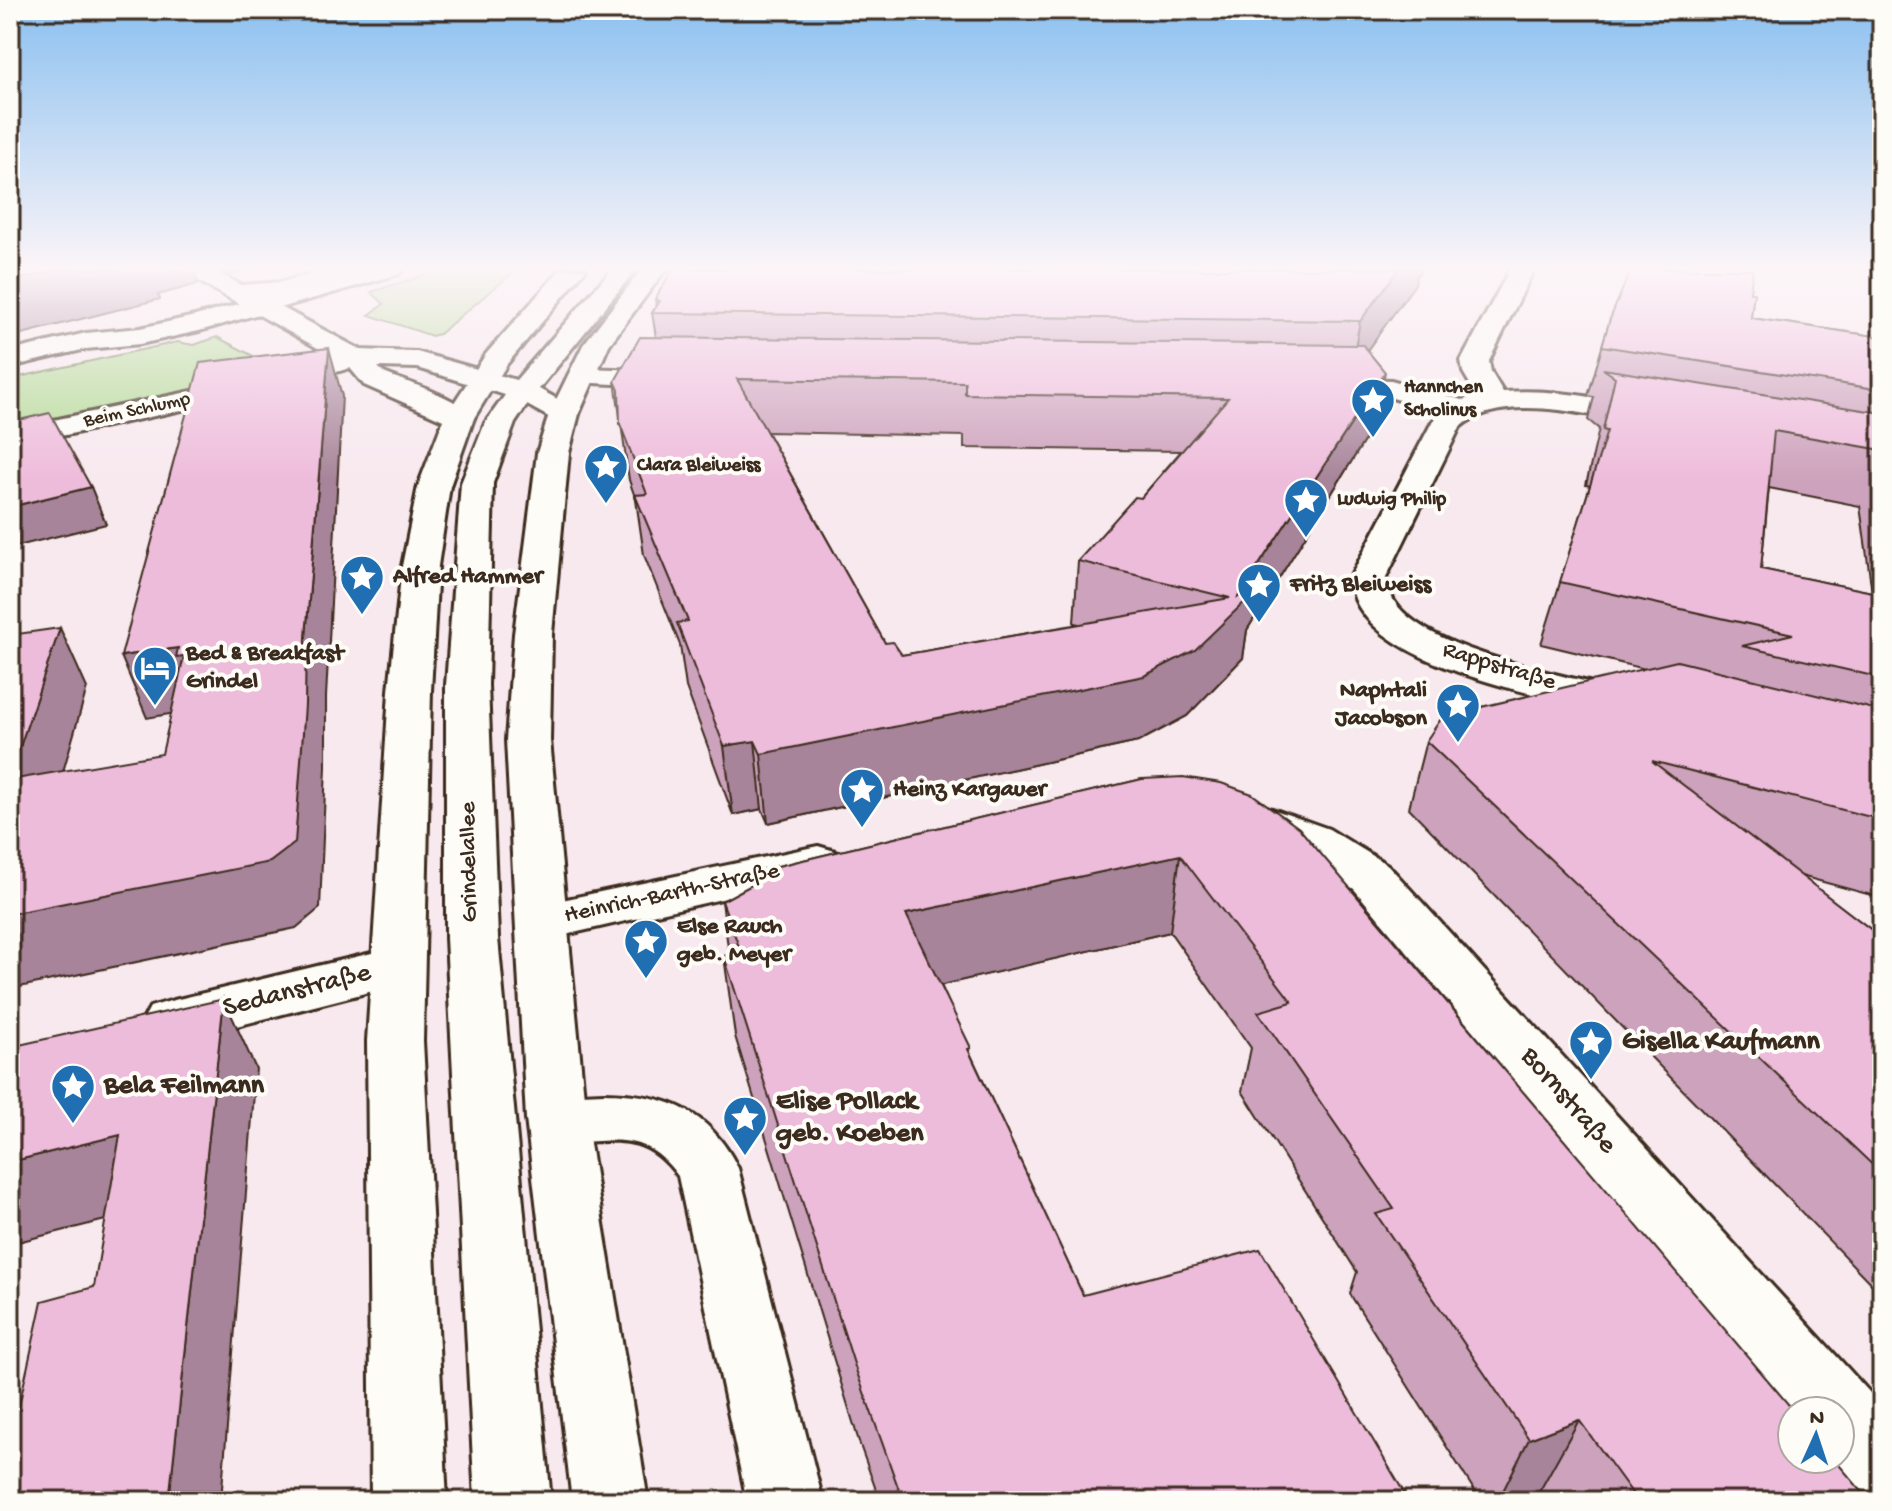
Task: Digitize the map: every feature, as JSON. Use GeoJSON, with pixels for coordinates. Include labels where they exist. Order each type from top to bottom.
{"type":"FeatureCollection","features":[{"type":"Feature","properties":{"kind":"main road"},"geometry":{"type":"LineString","coordinates":[[10,359],[90,340]]}},
{"type":"Feature","properties":{"kind":"main road"},"geometry":{"type":"LineString","coordinates":[[86,341],[102,340]]}},
{"type":"Feature","properties":{"kind":"main road"},"geometry":{"type":"LineString","coordinates":[[322,340],[355,358],[374,379],[425,399],[459,418]]}},
{"type":"Feature","properties":{"kind":"main road","name":"Grindelallee"},"geometry":{"type":"LineString","coordinates":[[553,340],[538,390],[553,453],[533,634],[528,725],[556,1119],[610,1501]]}},
{"type":"Feature","properties":{"kind":"main road","name":"Grindelallee"},"geometry":{"type":"LineString","coordinates":[[409,1501],[395,1041],[410,691],[420,566],[434,486],[459,418],[538,390],[574,340]]}},
{"type":"Feature","properties":{"kind":"main road","name":"Grindelallee"},"geometry":{"type":"LineString","coordinates":[[513,1501],[478,1057],[472,938],[467,685],[477,483],[500,423],[600,340]]}},
{"type":"Feature","properties":{"kind":"main road"},"geometry":{"type":"LineString","coordinates":[[1486,340],[1475,361],[1477,372],[1495,402]]}},
{"type":"Feature","properties":{"kind":"main road"},"geometry":{"type":"LineString","coordinates":[[355,358],[417,360],[538,390],[700,379]]}},
{"type":"Feature","properties":{"kind":"main road","name":"Beim Schlump"},"geometry":{"type":"LineString","coordinates":[[10,438],[280,381],[355,358]]}},
{"type":"Feature","properties":{"kind":"main road"},"geometry":{"type":"LineString","coordinates":[[1303,384],[1383,388],[1461,409],[1495,402],[1557,403],[1684,424]]}},
{"type":"Feature","properties":{"kind":"main road","name":"Rappstraße"},"geometry":{"type":"LineString","coordinates":[[1461,409],[1447,422],[1368,578],[1371,601],[1398,629],[1472,662],[1660,711]]}},
{"type":"Feature","properties":{"kind":"main road","name":"Bornstraße"},"geometry":{"type":"LineString","coordinates":[[1200,805],[1273,822],[1340,853],[1371,877],[1824,1395]]}},
{"type":"Feature","properties":{"kind":"main road","name":"Heinrich-Barth-Straße"},"geometry":{"type":"LineString","coordinates":[[543,922],[863,853]]}},
{"type":"Feature","properties":{"kind":"main road","name":"Sedanstraße"},"geometry":{"type":"LineString","coordinates":[[130,1032],[397,966]]}},
{"type":"Feature","properties":{"kind":"main road"},"geometry":{"type":"LineString","coordinates":[[556,1119],[612,1116],[651,1122],[682,1136],[707,1168],[785,1501]]}},
{"type":"Feature","properties":{"kind":"main road","name":"Bornstraße"},"geometry":{"type":"LineString","coordinates":[[1856,1431],[1882,1461]]}},
{"type":"Feature","properties":{"kind":"green space"},"geometry":{"type":"Polygon","coordinates":[[[222,340],[261,360],[242,381],[10,432],[10,379],[177,342],[194,345],[222,340]]]}},
{"type":"Feature","properties":{"kind":"building"},"geometry":{"type":"Polygon","coordinates":[[[639,340],[1363,345],[1385,372],[1238,597],[1253,594],[1195,650],[1144,676],[761,754],[755,741],[724,746],[677,623],[688,621],[635,495],[647,494],[620,424],[619,390],[615,381],[639,340]],[[737,379],[885,643],[893,642],[902,655],[1230,598],[1078,561],[1135,497],[1141,498],[1228,398],[965,394],[965,382],[737,379]]]}},
{"type":"Feature","properties":{"kind":"building"},"geometry":{"type":"Polygon","coordinates":[[[1604,340],[1882,340],[1882,390],[1602,346],[1604,340]]]}},
{"type":"Feature","properties":{"kind":"building"},"geometry":{"type":"Polygon","coordinates":[[[329,348],[306,637],[305,705],[295,843],[270,862],[10,914],[10,780],[162,754],[184,656],[176,657],[178,648],[121,656],[200,363],[329,348]]]}},
{"type":"Feature","properties":{"kind":"building"},"geometry":{"type":"Polygon","coordinates":[[[1603,369],[1882,413],[1882,450],[1774,431],[1761,569],[1882,594],[1882,678],[1742,646],[1793,634],[1560,582],[1607,431],[1603,430],[1615,377],[1603,369]]]}},
{"type":"Feature","properties":{"kind":"building"},"geometry":{"type":"Polygon","coordinates":[[[50,413],[91,487],[10,507],[10,422],[50,413]]]}},
{"type":"Feature","properties":{"kind":"building"},"geometry":{"type":"Polygon","coordinates":[[[60,628],[10,776],[10,635],[60,628]]]}},
{"type":"Feature","properties":{"kind":"building"},"geometry":{"type":"Polygon","coordinates":[[[1677,661],[1882,711],[1882,820],[1652,761],[1882,938],[1882,1174],[1426,741],[1443,716],[1677,661]]]}},
{"type":"Feature","properties":{"kind":"building"},"geometry":{"type":"Polygon","coordinates":[[[1183,777],[1221,783],[1252,794],[1299,828],[1780,1395],[1776,1395],[1776,1475],[1848,1475],[1870,1501],[1638,1501],[1579,1420],[1529,1439],[1376,1214],[1394,1209],[1258,1012],[1292,1002],[1180,855],[906,914],[971,1048],[968,1049],[1083,1295],[1260,1249],[1409,1501],[903,1501],[855,1367],[724,956],[741,952],[722,901],[761,880],[757,871],[1142,779],[1183,777]]]}},
{"type":"Feature","properties":{"kind":"building"},"geometry":{"type":"Polygon","coordinates":[[[224,999],[169,1501],[10,1501],[10,1447],[42,1301],[94,1287],[120,1135],[10,1162],[10,1047],[224,999]]]}},
{"type":"Feature","properties":{"kind":"place","name":"Hannchen Scholinus"},"geometry":{"type":"Point","coordinates":[1373,439]}},
{"type":"Feature","properties":{"kind":"place","name":"Clara Bleiweiss"},"geometry":{"type":"Point","coordinates":[606,505]}},
{"type":"Feature","properties":{"kind":"place","name":"Ludwig Philip"},"geometry":{"type":"Point","coordinates":[1306,539]}},
{"type":"Feature","properties":{"kind":"place","name":"Alfred Hammer"},"geometry":{"type":"Point","coordinates":[362,616]}},
{"type":"Feature","properties":{"kind":"place","name":"Fritz Bleiweiss"},"geometry":{"type":"Point","coordinates":[1259,624]}},
{"type":"Feature","properties":{"kind":"place","name":"Bed & Breakfast Grindel"},"geometry":{"type":"Point","coordinates":[155,707]}},
{"type":"Feature","properties":{"kind":"place","name":"Naphtali Jacobson"},"geometry":{"type":"Point","coordinates":[1458,744]}},
{"type":"Feature","properties":{"kind":"place","name":"Heinz Kargauer"},"geometry":{"type":"Point","coordinates":[862,829]}},
{"type":"Feature","properties":{"kind":"place","name":"Else Rauch geb. Meyer"},"geometry":{"type":"Point","coordinates":[646,980]}},
{"type":"Feature","properties":{"kind":"place","name":"Gisella Kaufmann"},"geometry":{"type":"Point","coordinates":[1591,1081]}},
{"type":"Feature","properties":{"kind":"place","name":"Bela Feilmann"},"geometry":{"type":"Point","coordinates":[73,1125]}},
{"type":"Feature","properties":{"kind":"place","name":"Elise Pollack geb. Koeben"},"geometry":{"type":"Point","coordinates":[745,1157]}}]}
